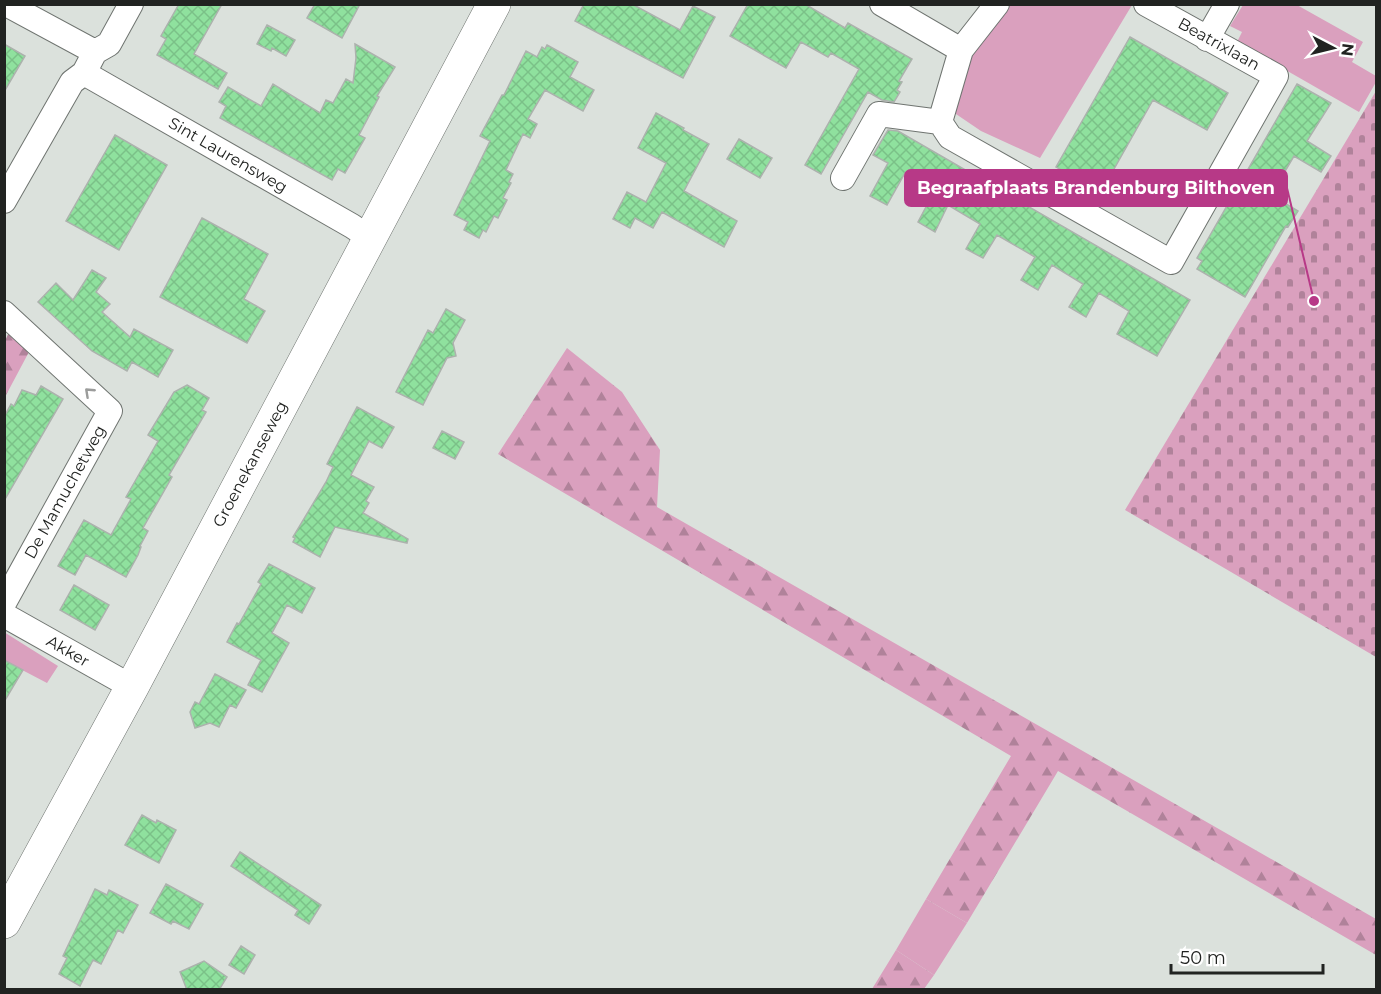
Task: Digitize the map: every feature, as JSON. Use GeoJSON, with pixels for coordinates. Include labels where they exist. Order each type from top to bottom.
{"type":"FeatureCollection","features":[{"type":"Feature","properties":{"kind":"main road","name":"Groenekanseweg"},"geometry":{"type":"LineString","coordinates":[[4,921],[132,687],[494,4]]}},
{"type":"Feature","properties":{"kind":"street","name":"Sint Laurensweg"},"geometry":{"type":"LineString","coordinates":[[6,4],[90,63],[370,238]]}},
{"type":"Feature","properties":{"kind":"street"},"geometry":{"type":"LineString","coordinates":[[4,201],[72,82],[109,44],[131,4]]}},
{"type":"Feature","properties":{"kind":"street"},"geometry":{"type":"LineString","coordinates":[[882,4],[961,50]]}},
{"type":"Feature","properties":{"kind":"street"},"geometry":{"type":"LineString","coordinates":[[843,178],[879,114],[940,122],[961,50],[997,4]]}},
{"type":"Feature","properties":{"kind":"street","name":"Beatrixlaan"},"geometry":{"type":"LineString","coordinates":[[940,122],[950,137],[1171,262],[1276,76],[1146,4]]}},
{"type":"Feature","properties":{"kind":"street"},"geometry":{"type":"LineString","coordinates":[[1208,39],[1227,4]]}},
{"type":"Feature","properties":{"kind":"street","name":"De Mamuchetweg"},"geometry":{"type":"LineString","coordinates":[[4,314],[110,411],[4,603]]}},
{"type":"Feature","properties":{"kind":"street","name":"Akker"},"geometry":{"type":"LineString","coordinates":[[4,615],[132,687]]}},
{"type":"Feature","properties":{"kind":"green space"},"geometry":{"type":"Polygon","coordinates":[[[998,5],[1132,5],[1040,158],[981,131],[953,112],[966,48],[998,5]]]}},
{"type":"Feature","properties":{"kind":"green space"},"geometry":{"type":"Polygon","coordinates":[[[1243,5],[1297,5],[1363,42],[1352,62],[1376,76],[1376,82],[1359,112],[1237,42],[1242,32],[1230,26],[1243,5]]]}},
{"type":"Feature","properties":{"kind":"green space"},"geometry":{"type":"Polygon","coordinates":[[[1376,91],[1376,657],[1125,510],[1376,91]]]}},
{"type":"Feature","properties":{"kind":"green space"},"geometry":{"type":"Polygon","coordinates":[[[9,332],[30,350],[5,397],[5,341],[9,332]]]}},
{"type":"Feature","properties":{"kind":"green space"},"geometry":{"type":"Polygon","coordinates":[[[567,348],[622,392],[660,450],[657,507],[1376,919],[1376,955],[1058,771],[967,923],[926,899],[1011,756],[498,454],[567,348]]]}},
{"type":"Feature","properties":{"kind":"green space"},"geometry":{"type":"Polygon","coordinates":[[[4,632],[58,666],[47,683],[5,661],[4,632]]]}},
{"type":"Feature","properties":{"kind":"green space"},"geometry":{"type":"Polygon","coordinates":[[[926,899],[967,923],[934,975],[896,950],[926,899]]]}},
{"type":"Feature","properties":{"kind":"green space"},"geometry":{"type":"Polygon","coordinates":[[[896,950],[934,975],[924,989],[872,989],[896,950]]]}},
{"type":"Feature","properties":{"kind":"building"},"geometry":{"type":"Polygon","coordinates":[[[179,4],[222,4],[194,54],[227,73],[218,89],[157,55],[166,39],[161,36],[179,4]]]}},
{"type":"Feature","properties":{"kind":"building"},"geometry":{"type":"Polygon","coordinates":[[[315,4],[360,4],[342,38],[307,18],[315,4]]]}},
{"type":"Feature","properties":{"kind":"building"},"geometry":{"type":"Polygon","coordinates":[[[584,4],[632,4],[680,30],[693,6],[715,17],[683,78],[575,21],[584,4]]]}},
{"type":"Feature","properties":{"kind":"building"},"geometry":{"type":"Polygon","coordinates":[[[748,4],[805,4],[845,28],[848,23],[912,59],[899,81],[902,82],[897,90],[900,92],[894,102],[882,100],[868,92],[821,174],[805,165],[859,69],[831,53],[828,57],[801,42],[786,68],[730,36],[748,4]]]}},
{"type":"Feature","properties":{"kind":"building"},"geometry":{"type":"Polygon","coordinates":[[[267,25],[295,40],[286,56],[272,48],[271,51],[257,44],[267,25]]]}},
{"type":"Feature","properties":{"kind":"building"},"geometry":{"type":"Polygon","coordinates":[[[1130,37],[1228,93],[1207,130],[1153,100],[1101,192],[1056,167],[1130,37]]]}},
{"type":"Feature","properties":{"kind":"building"},"geometry":{"type":"Polygon","coordinates":[[[4,44],[25,56],[4,92],[4,44]]]}},
{"type":"Feature","properties":{"kind":"building"},"geometry":{"type":"Polygon","coordinates":[[[355,44],[395,67],[377,96],[379,97],[359,135],[365,138],[345,173],[338,169],[332,180],[220,118],[226,106],[219,102],[228,87],[261,106],[273,84],[320,113],[326,100],[333,103],[346,79],[353,83],[355,44]]]}},
{"type":"Feature","properties":{"kind":"building"},"geometry":{"type":"Polygon","coordinates":[[[547,45],[578,62],[570,77],[594,90],[583,111],[545,90],[528,119],[537,124],[530,138],[523,134],[506,170],[513,174],[503,198],[507,200],[498,218],[494,216],[486,232],[483,230],[479,238],[464,230],[468,222],[454,215],[490,141],[480,136],[526,51],[537,57],[542,47],[545,49],[547,45]]]}},
{"type":"Feature","properties":{"kind":"building"},"geometry":{"type":"Polygon","coordinates":[[[1297,84],[1331,103],[1307,141],[1331,156],[1321,172],[1294,156],[1271,195],[1298,211],[1288,227],[1286,226],[1245,297],[1197,269],[1202,261],[1197,258],[1297,84]]]}},
{"type":"Feature","properties":{"kind":"building"},"geometry":{"type":"Polygon","coordinates":[[[656,113],[709,144],[684,191],[737,221],[724,247],[662,212],[653,228],[635,218],[630,228],[613,219],[627,192],[646,202],[666,163],[638,148],[656,113]]]}},
{"type":"Feature","properties":{"kind":"building"},"geometry":{"type":"Polygon","coordinates":[[[888,130],[898,131],[1190,300],[1157,356],[1117,334],[1129,311],[1099,293],[1086,317],[1069,307],[1083,284],[1052,265],[1038,290],[1021,280],[1035,257],[997,235],[983,258],[966,249],[980,224],[948,205],[935,232],[918,222],[935,190],[905,173],[887,205],[870,196],[888,163],[873,155],[888,130]]]}},
{"type":"Feature","properties":{"kind":"building"},"geometry":{"type":"Polygon","coordinates":[[[115,135],[167,165],[119,250],[66,221],[115,135]]]}},
{"type":"Feature","properties":{"kind":"building"},"geometry":{"type":"Polygon","coordinates":[[[739,139],[772,158],[760,178],[727,159],[739,139]]]}},
{"type":"Feature","properties":{"kind":"building"},"geometry":{"type":"Polygon","coordinates":[[[202,218],[268,254],[244,299],[265,311],[247,343],[160,297],[202,218]]]}},
{"type":"Feature","properties":{"kind":"building"},"geometry":{"type":"Polygon","coordinates":[[[92,270],[106,278],[96,292],[110,304],[102,312],[130,337],[134,329],[173,350],[158,377],[132,362],[127,371],[92,351],[38,302],[56,283],[73,300],[92,270]]]}},
{"type":"Feature","properties":{"kind":"building"},"geometry":{"type":"Polygon","coordinates":[[[446,309],[465,320],[453,343],[456,356],[447,358],[423,405],[396,392],[428,330],[433,333],[446,309]]]}},
{"type":"Feature","properties":{"kind":"building"},"geometry":{"type":"Polygon","coordinates":[[[187,385],[209,398],[202,410],[206,412],[169,475],[172,477],[143,528],[148,531],[126,577],[86,555],[75,575],[58,566],[84,520],[111,535],[131,499],[126,497],[158,441],[148,435],[174,392],[187,385]]]}},
{"type":"Feature","properties":{"kind":"building"},"geometry":{"type":"Polygon","coordinates":[[[41,386],[63,399],[4,501],[4,417],[11,404],[14,406],[22,390],[36,395],[41,386]]]}},
{"type":"Feature","properties":{"kind":"building"},"geometry":{"type":"Polygon","coordinates":[[[357,407],[394,427],[382,448],[369,441],[351,475],[374,487],[366,501],[369,503],[363,513],[408,539],[407,543],[335,527],[320,557],[293,542],[295,538],[293,537],[326,482],[333,467],[327,464],[357,407]]]}},
{"type":"Feature","properties":{"kind":"building"},"geometry":{"type":"Polygon","coordinates":[[[442,431],[464,442],[455,459],[433,448],[442,431]]]}},
{"type":"Feature","properties":{"kind":"building"},"geometry":{"type":"Polygon","coordinates":[[[269,564],[315,588],[302,613],[287,605],[272,633],[289,643],[262,692],[248,685],[261,660],[227,642],[261,584],[258,582],[269,564]]]}},
{"type":"Feature","properties":{"kind":"building"},"geometry":{"type":"Polygon","coordinates":[[[74,585],[109,605],[95,630],[60,610],[74,585]]]}},
{"type":"Feature","properties":{"kind":"building"},"geometry":{"type":"Polygon","coordinates":[[[4,660],[23,670],[4,702],[4,660]]]}},
{"type":"Feature","properties":{"kind":"building"},"geometry":{"type":"Polygon","coordinates":[[[215,674],[246,690],[236,708],[230,705],[219,727],[210,723],[195,728],[190,712],[195,702],[199,704],[215,674]]]}},
{"type":"Feature","properties":{"kind":"building"},"geometry":{"type":"Polygon","coordinates":[[[142,815],[176,830],[159,863],[125,845],[142,815]]]}},
{"type":"Feature","properties":{"kind":"building"},"geometry":{"type":"Polygon","coordinates":[[[240,852],[321,905],[309,924],[295,915],[298,910],[231,866],[240,852]]]}},
{"type":"Feature","properties":{"kind":"building"},"geometry":{"type":"Polygon","coordinates":[[[166,884],[203,904],[189,929],[173,921],[171,924],[150,913],[166,884]]]}},
{"type":"Feature","properties":{"kind":"building"},"geometry":{"type":"Polygon","coordinates":[[[95,889],[107,895],[109,890],[138,905],[123,933],[118,930],[101,964],[93,960],[80,986],[59,974],[67,958],[63,956],[95,889]]]}},
{"type":"Feature","properties":{"kind":"building"},"geometry":{"type":"Polygon","coordinates":[[[241,946],[255,955],[244,974],[229,965],[241,946]]]}},
{"type":"Feature","properties":{"kind":"building"},"geometry":{"type":"Polygon","coordinates":[[[204,961],[227,977],[219,990],[187,990],[180,972],[204,961]]]}},
{"type":"Feature","properties":{"kind":"place","name":"Begraafplaats Brandenburg Bilthoven"},"geometry":{"type":"Point","coordinates":[1314,301]}}]}
